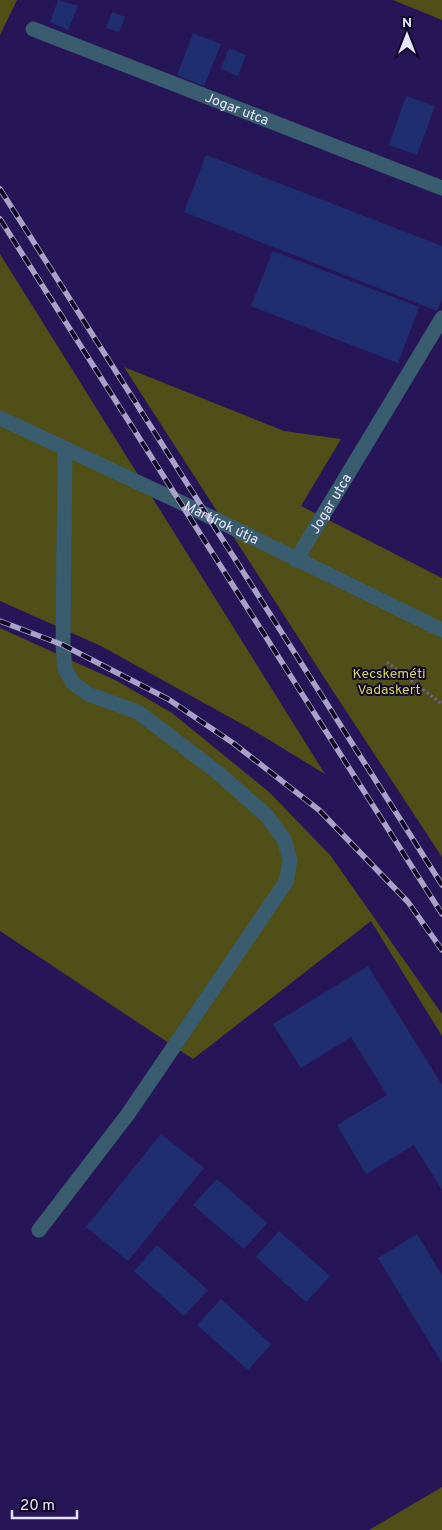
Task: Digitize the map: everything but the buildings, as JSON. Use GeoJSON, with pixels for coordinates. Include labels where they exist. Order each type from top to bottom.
{"type":"FeatureCollection","features":[{"type":"Feature","properties":{"kind":"street","name":"Jogar utca"},"geometry":{"type":"LineString","coordinates":[[32,28],[442,188]]}},
{"type":"Feature","properties":{"kind":"street","name":"Jogar utca"},"geometry":{"type":"LineString","coordinates":[[296,560],[442,318]]}},
{"type":"Feature","properties":{"kind":"street","name":"Mártírok útja"},"geometry":{"type":"LineString","coordinates":[[0,418],[188,506],[442,630]]}},
{"type":"Feature","properties":{"kind":"street"},"geometry":{"type":"LineString","coordinates":[[39,1230],[128,1114],[286,882],[290,860],[284,839],[266,815],[217,772],[138,712],[88,694],[73,683],[65,669],[63,645],[65,450]]}},
{"type":"Feature","properties":{"kind":"path"},"geometry":{"type":"LineString","coordinates":[[387,662],[442,704]]}},
{"type":"Feature","properties":{"kind":"green space"},"geometry":{"type":"Polygon","coordinates":[[[0,0],[17,0],[0,35],[0,0]]]}},
{"type":"Feature","properties":{"kind":"green space"},"geometry":{"type":"Polygon","coordinates":[[[393,0],[442,0],[442,20],[393,0]]]}},
{"type":"Feature","properties":{"kind":"green space"},"geometry":{"type":"Polygon","coordinates":[[[0,254],[325,774],[251,729],[101,646],[0,601],[0,254]]]}},
{"type":"Feature","properties":{"kind":"green space","name":"Kecskeméti Vadaskert"},"geometry":{"type":"Polygon","coordinates":[[[124,367],[284,431],[341,439],[301,506],[442,578],[442,857],[327,682],[124,367]]]}},
{"type":"Feature","properties":{"kind":"green space"},"geometry":{"type":"Polygon","coordinates":[[[0,628],[117,681],[172,713],[269,792],[330,855],[442,1014],[442,1036],[371,921],[193,1059],[0,931],[0,628]]]}},
{"type":"Feature","properties":{"kind":"green space"},"geometry":{"type":"Polygon","coordinates":[[[442,1487],[442,1530],[369,1530],[442,1487]]]}},
{"type":"Feature","properties":{"kind":"railway"},"geometry":{"type":"LineString","coordinates":[[0,189],[442,885]]}},
{"type":"Feature","properties":{"kind":"railway"},"geometry":{"type":"LineString","coordinates":[[0,219],[442,914]]}},
{"type":"Feature","properties":{"kind":"railway"},"geometry":{"type":"LineString","coordinates":[[0,621],[63,645],[168,699],[233,743],[319,810],[408,902],[442,950]]}}]}
